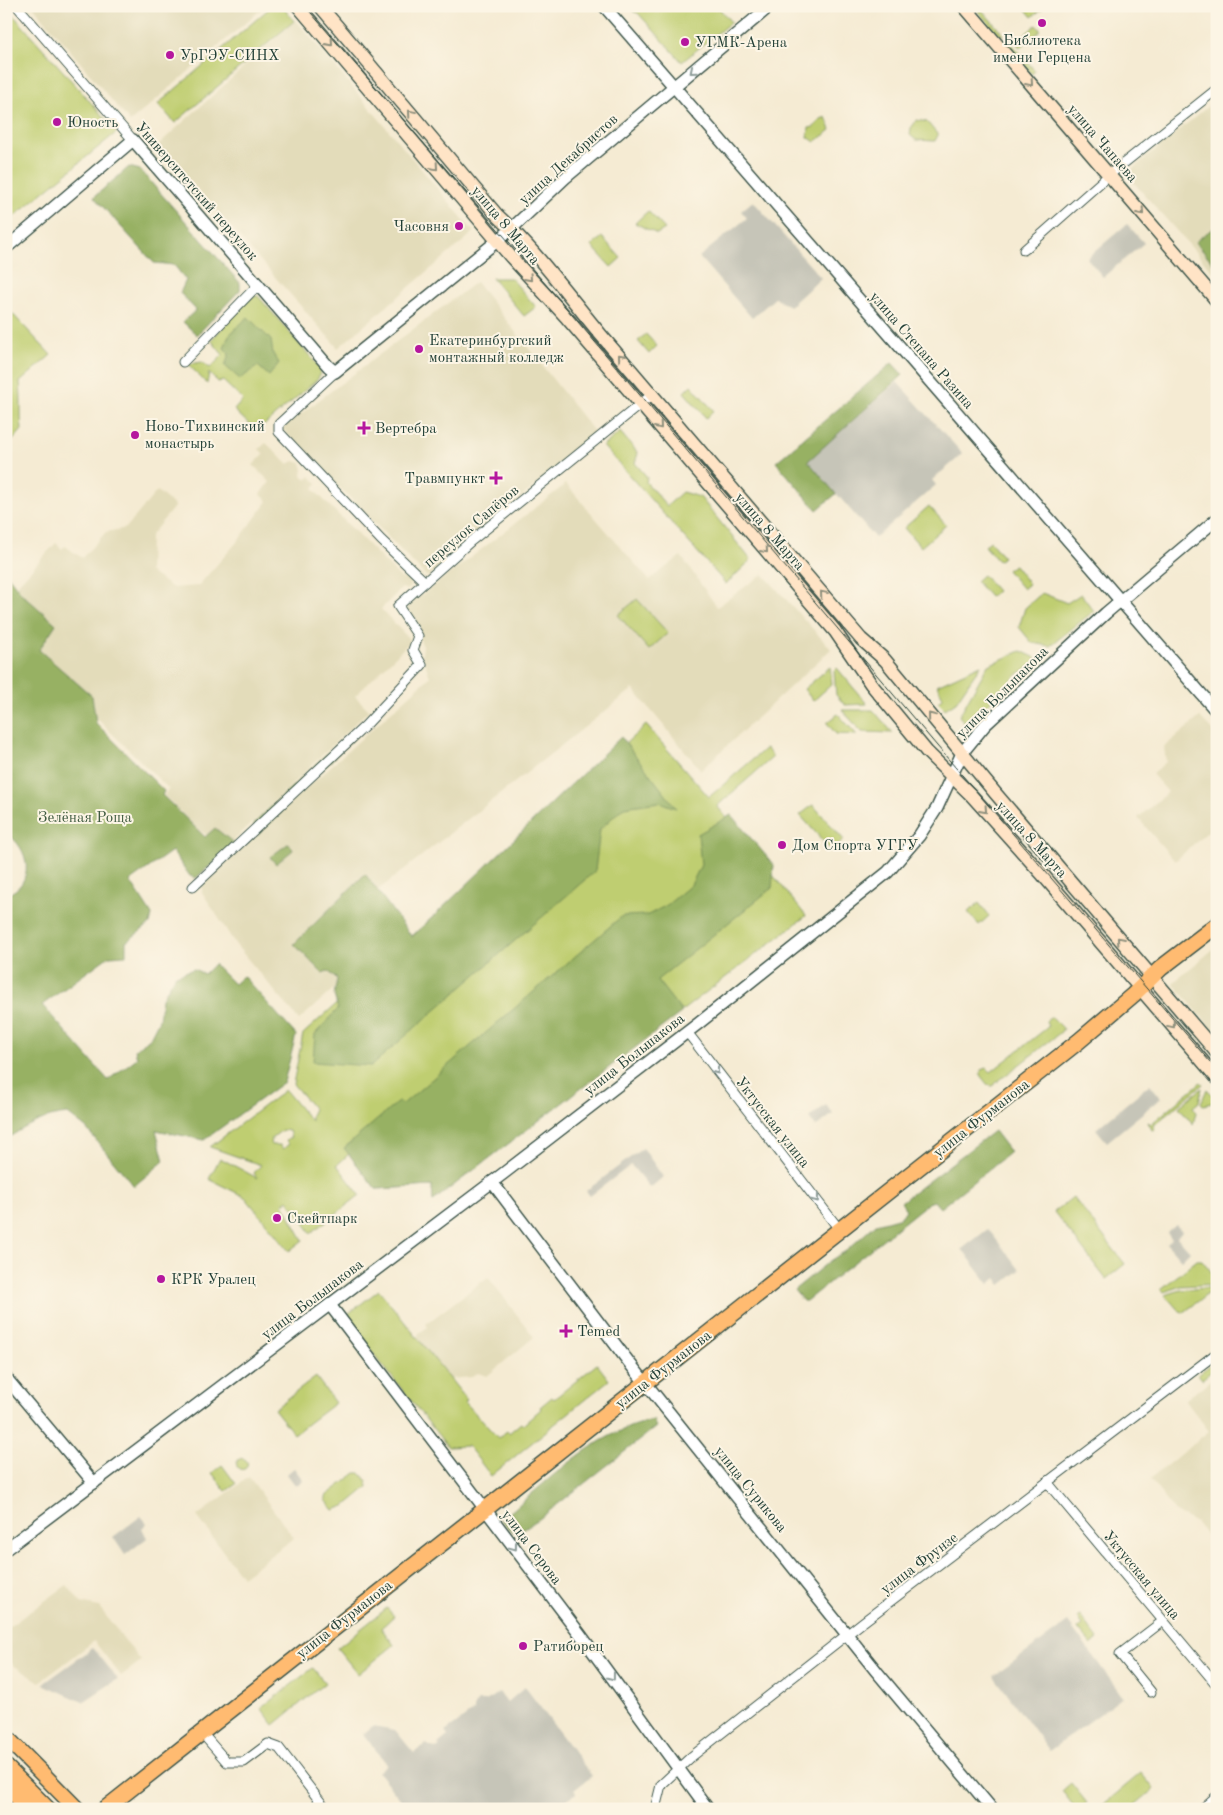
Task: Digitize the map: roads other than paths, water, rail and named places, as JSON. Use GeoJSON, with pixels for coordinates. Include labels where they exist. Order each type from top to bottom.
{"type":"FeatureCollection","features":[{"type":"Feature","properties":{"kind":"main road","name":"улица 8 Марта"},"geometry":{"type":"LineString","coordinates":[[298,6],[834,631],[871,684],[927,752],[1043,876],[1217,1078]]}},
{"type":"Feature","properties":{"kind":"main road","name":"улица 8 Марта"},"geometry":{"type":"LineString","coordinates":[[320,6],[497,215],[558,278],[570,296],[861,639],[885,660],[962,754],[1217,1054]]}},
{"type":"Feature","properties":{"kind":"main road","name":"улица Чапаева"},"geometry":{"type":"LineString","coordinates":[[964,6],[1217,300]]}},
{"type":"Feature","properties":{"kind":"main road","name":"улица Фурманова"},"geometry":{"type":"LineString","coordinates":[[105,1809],[1079,1041],[1152,976],[1217,925]]}},
{"type":"Feature","properties":{"kind":"main road"},"geometry":{"type":"LineString","coordinates":[[6,1737],[76,1809]]}},
{"type":"Feature","properties":{"kind":"main road"},"geometry":{"type":"LineString","coordinates":[[6,1751],[63,1809]]}},
{"type":"Feature","properties":{"kind":"main road"},"geometry":{"type":"LineString","coordinates":[[6,1767],[48,1809]]}},
{"type":"Feature","properties":{"kind":"main road"},"geometry":{"type":"LineString","coordinates":[[6,1785],[28,1809]]}},
{"type":"Feature","properties":{"kind":"street","name":"Университетский переулок"},"geometry":{"type":"LineString","coordinates":[[18,6],[328,366],[336,372]]}},
{"type":"Feature","properties":{"kind":"street","name":"улица Степана Разина"},"geometry":{"type":"LineString","coordinates":[[604,6],[1217,712]]}},
{"type":"Feature","properties":{"kind":"street","name":"улица Декабристов"},"geometry":{"type":"LineString","coordinates":[[426,582],[381,540],[280,434],[279,424],[336,372],[512,229],[565,178],[770,6]]}},
{"type":"Feature","properties":{"kind":"street"},"geometry":{"type":"LineString","coordinates":[[1024,250],[1109,175],[1217,89]]}},
{"type":"Feature","properties":{"kind":"street"},"geometry":{"type":"LineString","coordinates":[[6,248],[133,140]]}},
{"type":"Feature","properties":{"kind":"street"},"geometry":{"type":"LineString","coordinates":[[183,362],[259,284]]}},
{"type":"Feature","properties":{"kind":"street","name":"переулок Сапёров"},"geometry":{"type":"LineString","coordinates":[[193,888],[388,701],[422,665],[413,650],[418,636],[398,606],[471,541],[653,394]]}},
{"type":"Feature","properties":{"kind":"street","name":"улица Большакова"},"geometry":{"type":"LineString","coordinates":[[6,1549],[492,1182],[687,1032],[888,872],[919,836],[937,808],[950,775],[962,754],[1009,702],[1120,601],[1217,519]]}},
{"type":"Feature","properties":{"kind":"street","name":"Уктусская улица"},"geometry":{"type":"LineString","coordinates":[[687,1032],[839,1229]]}},
{"type":"Feature","properties":{"kind":"street","name":"улица Сурикова"},"geometry":{"type":"LineString","coordinates":[[492,1182],[646,1382],[848,1635],[992,1809]]}},
{"type":"Feature","properties":{"kind":"street","name":"улица Серова"},"geometry":{"type":"LineString","coordinates":[[330,1305],[485,1509],[708,1809]]}},
{"type":"Feature","properties":{"kind":"street","name":"улица Фрунзе"},"geometry":{"type":"LineString","coordinates":[[655,1809],[661,1785],[678,1769],[848,1635],[1217,1353]]}},
{"type":"Feature","properties":{"kind":"street"},"geometry":{"type":"LineString","coordinates":[[6,1378],[94,1484]]}},
{"type":"Feature","properties":{"kind":"street","name":"Уктусская улица"},"geometry":{"type":"LineString","coordinates":[[1047,1482],[1217,1685]]}},
{"type":"Feature","properties":{"kind":"street"},"geometry":{"type":"LineString","coordinates":[[1150,1692],[1120,1654],[1163,1620]]}},
{"type":"Feature","properties":{"kind":"street"},"geometry":{"type":"LineString","coordinates":[[201,1732],[227,1762],[244,1762],[268,1744],[280,1748],[326,1809]]}},
{"type":"Feature","properties":{"kind":"street"},"geometry":{"type":"LineString","coordinates":[[1202,1809],[1217,1796]]}},
{"type":"Feature","properties":{"kind":"tram line"},"geometry":{"type":"LineString","coordinates":[[305,6],[567,309],[937,746],[1217,1070]]}},
{"type":"Feature","properties":{"kind":"place","name":"Библиотека имени Герцена"},"geometry":{"type":"Point","coordinates":[1042,23]}},
{"type":"Feature","properties":{"kind":"place","name":"УГМК-Арена"},"geometry":{"type":"Point","coordinates":[685,42]}},
{"type":"Feature","properties":{"kind":"place","name":"УрГЭУ-СИНХ"},"geometry":{"type":"Point","coordinates":[170,55]}},
{"type":"Feature","properties":{"kind":"place","name":"Юность"},"geometry":{"type":"Point","coordinates":[57,122]}},
{"type":"Feature","properties":{"kind":"place","name":"Часовня"},"geometry":{"type":"Point","coordinates":[459,226]}},
{"type":"Feature","properties":{"kind":"place","name":"Екатеринбургский монтажный колледж"},"geometry":{"type":"Point","coordinates":[419,349]}},
{"type":"Feature","properties":{"kind":"place","name":"Вертебра"},"geometry":{"type":"Point","coordinates":[364,428]}},
{"type":"Feature","properties":{"kind":"place","name":"Ново-Тихвинский монастырь"},"geometry":{"type":"Point","coordinates":[135,435]}},
{"type":"Feature","properties":{"kind":"place","name":"Травмпункт"},"geometry":{"type":"Point","coordinates":[496,478]}},
{"type":"Feature","properties":{"kind":"place","name":"Дом Спорта УГГУ"},"geometry":{"type":"Point","coordinates":[782,845]}},
{"type":"Feature","properties":{"kind":"place","name":"Скейтпарк"},"geometry":{"type":"Point","coordinates":[277,1218]}},
{"type":"Feature","properties":{"kind":"place","name":"КРК Уралец"},"geometry":{"type":"Point","coordinates":[161,1279]}},
{"type":"Feature","properties":{"kind":"place","name":"Temed"},"geometry":{"type":"Point","coordinates":[566,1331]}},
{"type":"Feature","properties":{"kind":"place","name":"Ратиборец"},"geometry":{"type":"Point","coordinates":[523,1646]}},
{"type":"Feature","properties":{"kind":"park label","name":"Зелёная Роща"},"geometry":{"type":"Point","coordinates":[85,817]}}]}
